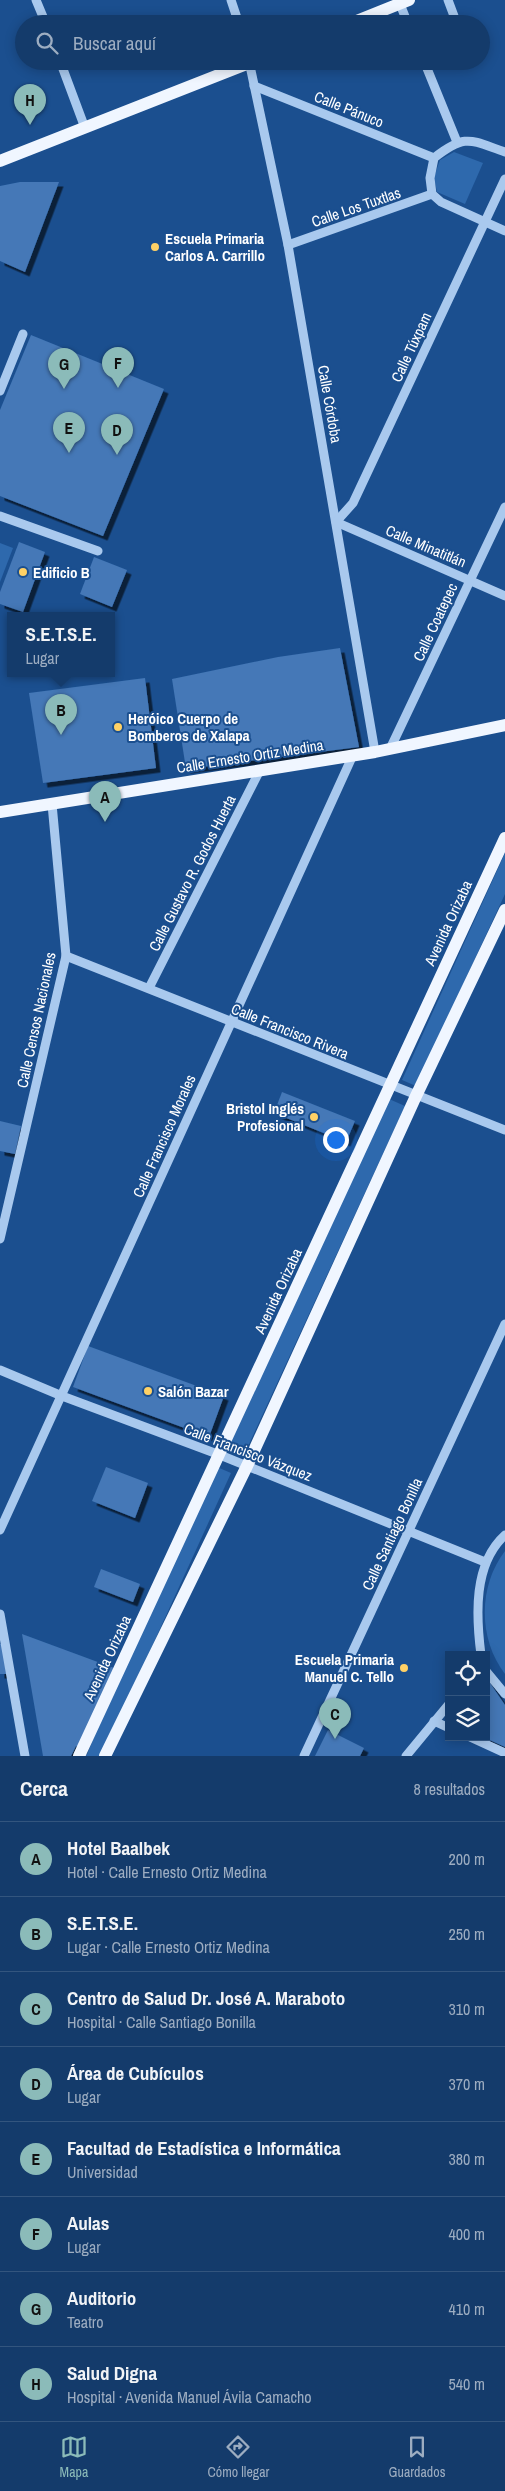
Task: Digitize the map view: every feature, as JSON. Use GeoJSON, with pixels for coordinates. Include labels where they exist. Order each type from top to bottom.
{"type":"FeatureCollection","features":[{"type":"Feature","properties":{"kind":"main road"},"geometry":{"type":"LineString","coordinates":[[372,15],[404,2]]}},
{"type":"Feature","properties":{"kind":"main road"},"geometry":{"type":"LineString","coordinates":[[0,162],[231,70]]}},
{"type":"Feature","properties":{"kind":"main road","name":"Calle Ernesto Ortiz Medina"},"geometry":{"type":"LineString","coordinates":[[0,812],[259,772],[375,752],[505,725]]}},
{"type":"Feature","properties":{"kind":"main road","name":"Avenida Orizaba"},"geometry":{"type":"LineString","coordinates":[[79,1756],[505,838]]}},
{"type":"Feature","properties":{"kind":"main road"},"geometry":{"type":"LineString","coordinates":[[105,1756],[247,1466],[416,1096],[505,910]]}},
{"type":"Feature","properties":{"kind":"street"},"geometry":{"type":"LineString","coordinates":[[36,0],[42,15]]}},
{"type":"Feature","properties":{"kind":"street"},"geometry":{"type":"LineString","coordinates":[[231,0],[236,15]]}},
{"type":"Feature","properties":{"kind":"street"},"geometry":{"type":"LineString","coordinates":[[448,0],[454,15]]}},
{"type":"Feature","properties":{"kind":"street"},"geometry":{"type":"LineString","coordinates":[[404,2],[406,15]]}},
{"type":"Feature","properties":{"kind":"street"},"geometry":{"type":"LineString","coordinates":[[63,70],[85,128]]}},
{"type":"Feature","properties":{"kind":"street","name":"Calle Córdoba"},"geometry":{"type":"LineString","coordinates":[[252,70],[288,245],[375,752]]}},
{"type":"Feature","properties":{"kind":"street"},"geometry":{"type":"LineString","coordinates":[[428,70],[457,142]]}},
{"type":"Feature","properties":{"kind":"street","name":"Calle Pánuco"},"geometry":{"type":"LineString","coordinates":[[254,86],[434,158]]}},
{"type":"Feature","properties":{"kind":"street"},"geometry":{"type":"LineString","coordinates":[[505,152],[469,139],[457,142],[434,158],[430,178],[432,194],[441,202],[505,231]]}},
{"type":"Feature","properties":{"kind":"street","name":"Calle Túxpam"},"geometry":{"type":"LineString","coordinates":[[336,522],[353,503],[505,179]]}},
{"type":"Feature","properties":{"kind":"street","name":"Calle Los Tuxtlas"},"geometry":{"type":"LineString","coordinates":[[288,245],[432,194]]}},
{"type":"Feature","properties":{"kind":"street"},"geometry":{"type":"LineString","coordinates":[[0,391],[23,334]]}},
{"type":"Feature","properties":{"kind":"street","name":"Calle Coatepec"},"geometry":{"type":"LineString","coordinates":[[390,749],[505,506]]}},
{"type":"Feature","properties":{"kind":"street"},"geometry":{"type":"LineString","coordinates":[[0,516],[98,551]]}},
{"type":"Feature","properties":{"kind":"street","name":"Calle Minatitlán"},"geometry":{"type":"LineString","coordinates":[[336,522],[505,596]]}},
{"type":"Feature","properties":{"kind":"street","name":"Calle Francisco Morales"},"geometry":{"type":"LineString","coordinates":[[0,1530],[353,755]]}},
{"type":"Feature","properties":{"kind":"street","name":"Calle Gustavo R. Godos Huerta"},"geometry":{"type":"LineString","coordinates":[[149,988],[259,772]]}},
{"type":"Feature","properties":{"kind":"street","name":"Calle Censos Nacionales"},"geometry":{"type":"LineString","coordinates":[[0,1239],[66,956],[52,804]]}},
{"type":"Feature","properties":{"kind":"street","name":"Calle Francisco Rivera"},"geometry":{"type":"LineString","coordinates":[[66,956],[505,1130]]}},
{"type":"Feature","properties":{"kind":"street","name":"Calle Santiago Bonilla"},"geometry":{"type":"LineString","coordinates":[[304,1756],[505,1324]]}},
{"type":"Feature","properties":{"kind":"street","name":"Calle Francisco Vázquez"},"geometry":{"type":"LineString","coordinates":[[0,1370],[62,1396],[220,1455],[486,1562]]}},
{"type":"Feature","properties":{"kind":"street"},"geometry":{"type":"LineString","coordinates":[[480,1651],[478,1631],[479,1595],[486,1562],[497,1542],[505,1535]]}},
{"type":"Feature","properties":{"kind":"street"},"geometry":{"type":"LineString","coordinates":[[0,1614],[25,1756]]}},
{"type":"Feature","properties":{"kind":"street"},"geometry":{"type":"LineString","coordinates":[[490,1676],[505,1694]]}},
{"type":"Feature","properties":{"kind":"street"},"geometry":{"type":"LineString","coordinates":[[406,1756],[445,1709]]}},
{"type":"Feature","properties":{"kind":"street"},"geometry":{"type":"LineString","coordinates":[[434,1721],[445,1726]]}},
{"type":"Feature","properties":{"kind":"street"},"geometry":{"type":"LineString","coordinates":[[479,1741],[505,1753]]}},
{"type":"Feature","properties":{"kind":"shaded area"},"geometry":{"type":"Polygon","coordinates":[[[454,152],[483,163],[465,204],[437,192],[434,177],[440,160],[454,152]]]}},
{"type":"Feature","properties":{"kind":"shaded area"},"geometry":{"type":"Polygon","coordinates":[[[0,543],[13,548],[0,582],[0,543]]]}},
{"type":"Feature","properties":{"kind":"shaded area"},"geometry":{"type":"Polygon","coordinates":[[[505,853],[505,894],[416,1086],[402,1080],[505,853]]]}},
{"type":"Feature","properties":{"kind":"shaded area"},"geometry":{"type":"Polygon","coordinates":[[[389,1099],[405,1106],[244,1455],[227,1448],[389,1099]]]}},
{"type":"Feature","properties":{"kind":"shaded area"},"geometry":{"type":"Polygon","coordinates":[[[217,1467],[231,1473],[102,1756],[83,1756],[217,1467]]]}},
{"type":"Feature","properties":{"kind":"shaded area"},"geometry":{"type":"Polygon","coordinates":[[[505,1551],[505,1674],[496,1660],[490,1645],[486,1629],[485,1612],[490,1580],[496,1565],[505,1551]]]}},
{"type":"Feature","properties":{"kind":"building"},"geometry":{"type":"Polygon","coordinates":[[[20,182],[59,182],[25,272],[0,261],[0,186],[20,182]]]}},
{"type":"Feature","properties":{"kind":"building"},"geometry":{"type":"Polygon","coordinates":[[[31,335],[164,389],[103,536],[0,496],[0,410],[31,335]]]}},
{"type":"Feature","properties":{"kind":"building","name":"Edificio B"},"geometry":{"type":"Polygon","coordinates":[[[19,542],[45,552],[23,612],[0,604],[0,592],[19,542]]]}},
{"type":"Feature","properties":{"kind":"building"},"geometry":{"type":"Polygon","coordinates":[[[94,557],[127,570],[112,607],[80,594],[94,557]]]}},
{"type":"Feature","properties":{"kind":"building"},"geometry":{"type":"Polygon","coordinates":[[[340,648],[359,747],[186,769],[172,679],[278,657],[340,648]]]}},
{"type":"Feature","properties":{"kind":"building"},"geometry":{"type":"Polygon","coordinates":[[[145,678],[156,768],[43,783],[29,693],[145,678]]]}},
{"type":"Feature","properties":{"kind":"building","name":"Bristol Inglés Profesional"},"geometry":{"type":"Polygon","coordinates":[[[282,1092],[355,1121],[346,1142],[274,1113],[282,1092]]]}},
{"type":"Feature","properties":{"kind":"building"},"geometry":{"type":"Polygon","coordinates":[[[0,1121],[21,1126],[15,1154],[0,1151],[0,1121]]]}},
{"type":"Feature","properties":{"kind":"building","name":"Salón Bazar"},"geometry":{"type":"Polygon","coordinates":[[[88,1346],[224,1396],[209,1437],[73,1387],[88,1346]]]}},
{"type":"Feature","properties":{"kind":"building"},"geometry":{"type":"Polygon","coordinates":[[[106,1467],[148,1483],[135,1518],[92,1501],[106,1467]]]}},
{"type":"Feature","properties":{"kind":"building"},"geometry":{"type":"Polygon","coordinates":[[[101,1569],[140,1584],[133,1602],[94,1587],[101,1569]]]}},
{"type":"Feature","properties":{"kind":"building"},"geometry":{"type":"Polygon","coordinates":[[[22,1634],[114,1668],[82,1750],[76,1746],[71,1756],[43,1756],[22,1634]]]}},
{"type":"Feature","properties":{"kind":"building"},"geometry":{"type":"Polygon","coordinates":[[[0,1644],[5,1644],[6,1674],[0,1674],[0,1644]]]}},
{"type":"Feature","properties":{"kind":"building"},"geometry":{"type":"Polygon","coordinates":[[[490,1683],[505,1705],[505,1747],[490,1740],[490,1683]]]}},
{"type":"Feature","properties":{"kind":"building"},"geometry":{"type":"Polygon","coordinates":[[[328,1730],[364,1748],[360,1756],[315,1756],[328,1730]]]}},
{"type":"Feature","properties":{"kind":"place","name":"Salud Digna"},"geometry":{"type":"Point","coordinates":[30,125]}},
{"type":"Feature","properties":{"kind":"place","name":"Escuela Primaria Carlos A. Carrillo"},"geometry":{"type":"Point","coordinates":[155,247]}},
{"type":"Feature","properties":{"kind":"place","name":"Aulas"},"geometry":{"type":"Point","coordinates":[118,388]}},
{"type":"Feature","properties":{"kind":"place","name":"Auditorio"},"geometry":{"type":"Point","coordinates":[64,389]}},
{"type":"Feature","properties":{"kind":"place","name":"Facultad de Estadística e Informática"},"geometry":{"type":"Point","coordinates":[69,453]}},
{"type":"Feature","properties":{"kind":"place","name":"Área de Cubículos"},"geometry":{"type":"Point","coordinates":[117,455]}},
{"type":"Feature","properties":{"kind":"place","name":"Edificio B"},"geometry":{"type":"Point","coordinates":[23,572]}},
{"type":"Feature","properties":{"kind":"place","name":"Heróico Cuerpo de Bomberos de Xalapa"},"geometry":{"type":"Point","coordinates":[118,727]}},
{"type":"Feature","properties":{"kind":"place","name":"S.E.T.S.E."},"geometry":{"type":"Point","coordinates":[61,735]}},
{"type":"Feature","properties":{"kind":"place","name":"Hotel Baalbek"},"geometry":{"type":"Point","coordinates":[105,822]}},
{"type":"Feature","properties":{"kind":"place","name":"Bristol Inglés Profesional"},"geometry":{"type":"Point","coordinates":[314,1117]}},
{"type":"Feature","properties":{"kind":"place","name":"Salón Bazar"},"geometry":{"type":"Point","coordinates":[148,1391]}},
{"type":"Feature","properties":{"kind":"place","name":"Escuela Primaria Manuel C. Tello"},"geometry":{"type":"Point","coordinates":[404,1668]}},
{"type":"Feature","properties":{"kind":"place","name":"Centro de Salud Dr. José A. Maraboto"},"geometry":{"type":"Point","coordinates":[335,1739]}}]}
